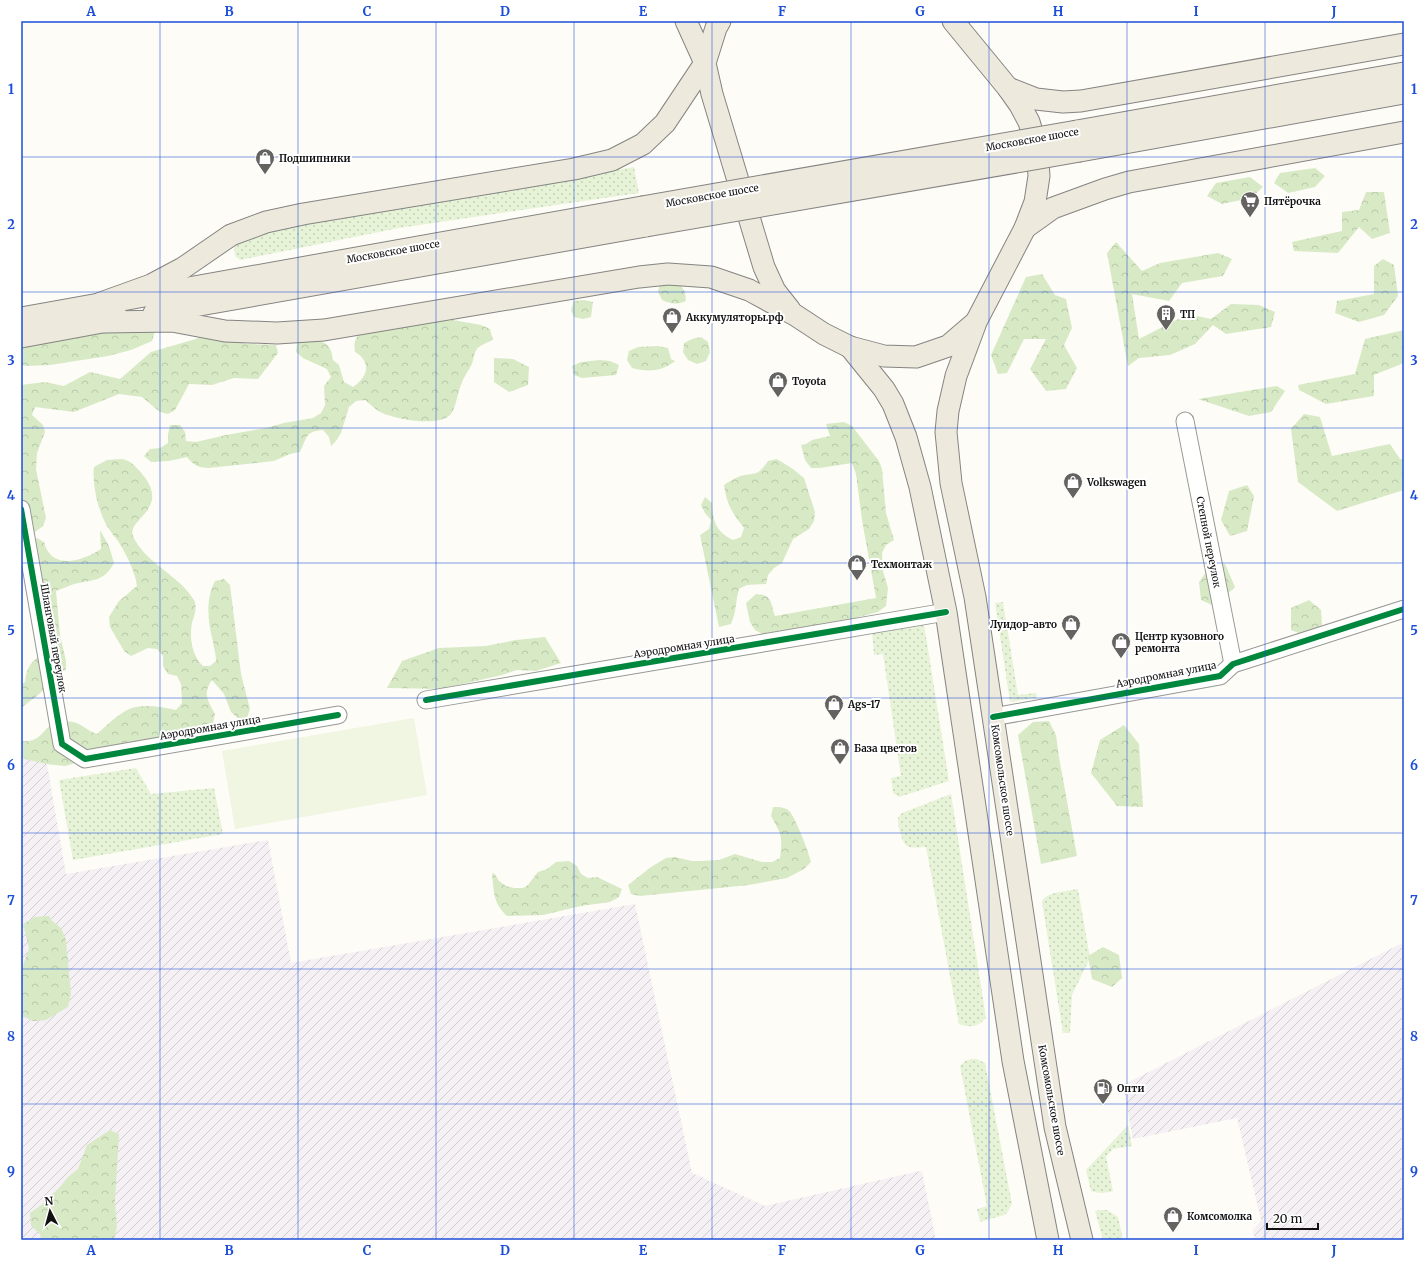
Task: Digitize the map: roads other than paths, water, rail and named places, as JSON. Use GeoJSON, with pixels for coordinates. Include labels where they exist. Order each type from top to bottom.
{"type":"FeatureCollection","features":[{"type":"Feature","properties":{"kind":"main road"},"geometry":{"type":"LineString","coordinates":[[686,21],[705,63],[712,94],[764,267],[775,292],[795,315]]}},
{"type":"Feature","properties":{"kind":"main road"},"geometry":{"type":"LineString","coordinates":[[103,313],[183,268],[231,235],[266,222],[303,214],[574,169],[612,160],[643,144],[665,123],[705,63],[716,28],[720,21]]}},
{"type":"Feature","properties":{"kind":"main road"},"geometry":{"type":"LineString","coordinates":[[103,313],[172,321],[225,331],[277,333],[324,330],[639,277],[668,274],[711,277],[749,290],[795,315],[824,334],[850,348],[884,356],[916,357],[948,346],[976,322],[1025,228],[1035,202],[1039,176],[1037,148],[1029,122],[1008,88],[954,21]]}},
{"type":"Feature","properties":{"kind":"main road"},"geometry":{"type":"LineString","coordinates":[[1008,88],[1036,99],[1063,102],[1081,101],[1404,44]]}},
{"type":"Feature","properties":{"kind":"main road","name":"Московское шоссе"},"geometry":{"type":"LineString","coordinates":[[1078,141],[1404,73]]}},
{"type":"Feature","properties":{"kind":"main road","name":"Московское шоссе"},"geometry":{"type":"LineString","coordinates":[[21,337],[103,313],[644,216],[1078,141],[1404,93]]}},
{"type":"Feature","properties":{"kind":"main road"},"geometry":{"type":"LineString","coordinates":[[1025,228],[1053,208],[1129,182],[1404,132]]}},
{"type":"Feature","properties":{"kind":"main road","name":"Московское шоссе"},"geometry":{"type":"LineString","coordinates":[[21,318],[103,313]]}},
{"type":"Feature","properties":{"kind":"main road","name":"Комсомольское шоссе"},"geometry":{"type":"LineString","coordinates":[[976,322],[956,376],[949,405],[946,432],[951,483],[975,597],[1055,1127],[1082,1240]]}},
{"type":"Feature","properties":{"kind":"main road"},"geometry":{"type":"LineString","coordinates":[[850,348],[884,389],[897,412],[906,437],[920,487],[946,612],[1010,1046],[1025,1129],[1048,1240]]}},
{"type":"Feature","properties":{"kind":"street","name":"Степной переулок"},"geometry":{"type":"LineString","coordinates":[[1185,421],[1233,664]]}},
{"type":"Feature","properties":{"kind":"street","name":"Шланговый переулок"},"geometry":{"type":"LineString","coordinates":[[21,509],[62,744],[85,759]]}},
{"type":"Feature","properties":{"kind":"street","name":"Аэродромная улица"},"geometry":{"type":"LineString","coordinates":[[993,717],[1220,676],[1233,664],[1404,609]]}},
{"type":"Feature","properties":{"kind":"street","name":"Аэродромная улица"},"geometry":{"type":"LineString","coordinates":[[426,700],[946,612]]}},
{"type":"Feature","properties":{"kind":"street","name":"Аэродромная улица"},"geometry":{"type":"LineString","coordinates":[[85,759],[338,715]]}},
{"type":"Feature","properties":{"kind":"place","name":"Подшипники"},"geometry":{"type":"Point","coordinates":[265,175]}},
{"type":"Feature","properties":{"kind":"place","name":"Пятёрочка"},"geometry":{"type":"Point","coordinates":[1250,218]}},
{"type":"Feature","properties":{"kind":"place","name":"ТП"},"geometry":{"type":"Point","coordinates":[1166,331]}},
{"type":"Feature","properties":{"kind":"place","name":"Аккумуляторы.рф"},"geometry":{"type":"Point","coordinates":[672,334]}},
{"type":"Feature","properties":{"kind":"place","name":"Toyota"},"geometry":{"type":"Point","coordinates":[778,398]}},
{"type":"Feature","properties":{"kind":"place","name":"Volkswagen"},"geometry":{"type":"Point","coordinates":[1073,499]}},
{"type":"Feature","properties":{"kind":"place","name":"Техмонтаж"},"geometry":{"type":"Point","coordinates":[857,581]}},
{"type":"Feature","properties":{"kind":"place","name":"Луидор-авто"},"geometry":{"type":"Point","coordinates":[1071,641]}},
{"type":"Feature","properties":{"kind":"place","name":"Центр кузовного ремонта"},"geometry":{"type":"Point","coordinates":[1121,659]}},
{"type":"Feature","properties":{"kind":"place","name":"Ags-17"},"geometry":{"type":"Point","coordinates":[834,721]}},
{"type":"Feature","properties":{"kind":"place","name":"База цветов"},"geometry":{"type":"Point","coordinates":[840,765]}},
{"type":"Feature","properties":{"kind":"place","name":"Опти"},"geometry":{"type":"Point","coordinates":[1103,1105]}},
{"type":"Feature","properties":{"kind":"place","name":"Комсомолка"},"geometry":{"type":"Point","coordinates":[1173,1233]}}]}
